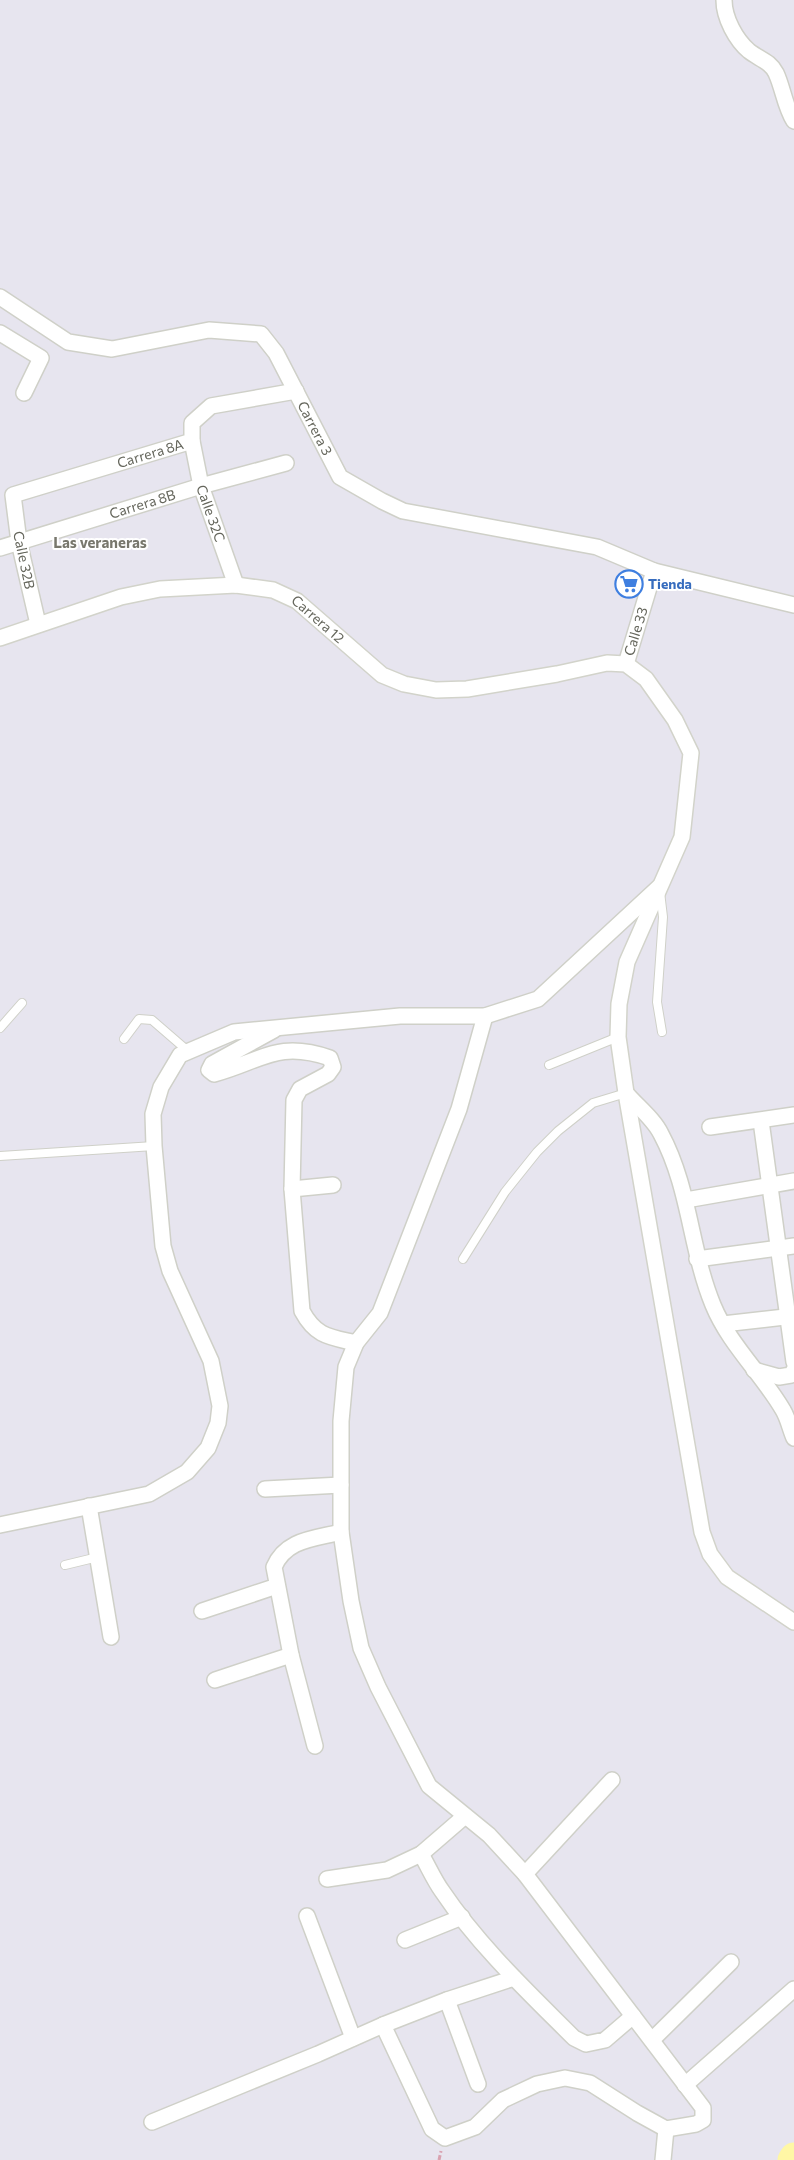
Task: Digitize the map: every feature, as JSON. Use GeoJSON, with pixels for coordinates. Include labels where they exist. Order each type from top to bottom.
{"type":"FeatureCollection","features":[{"type":"Feature","properties":{"kind":"street"},"geometry":{"type":"LineString","coordinates":[[724,0],[725,10],[741,43],[751,53],[762,58],[776,72],[794,121]]}},
{"type":"Feature","properties":{"kind":"street","name":"Carrera 3"},"geometry":{"type":"LineString","coordinates":[[0,297],[68,342],[112,349],[208,330],[261,334],[276,353],[340,477],[382,501],[403,511],[597,547],[654,571],[794,605]]}},
{"type":"Feature","properties":{"kind":"street"},"geometry":{"type":"LineString","coordinates":[[0,333],[41,358],[24,393]]}},
{"type":"Feature","properties":{"kind":"street","name":"Carrera 8A"},"geometry":{"type":"LineString","coordinates":[[13,495],[192,441],[192,423],[211,406],[296,391]]}},
{"type":"Feature","properties":{"kind":"street","name":"Calle 32C"},"geometry":{"type":"LineString","coordinates":[[192,441],[201,486],[236,585]]}},
{"type":"Feature","properties":{"kind":"street","name":"Carrera 8B"},"geometry":{"type":"LineString","coordinates":[[0,548],[201,486],[286,463]]}},
{"type":"Feature","properties":{"kind":"street","name":"Calle 32B"},"geometry":{"type":"LineString","coordinates":[[13,495],[19,542],[38,624]]}},
{"type":"Feature","properties":{"kind":"street","name":"Calle 33"},"geometry":{"type":"LineString","coordinates":[[626,664],[654,571]]}},
{"type":"Feature","properties":{"kind":"street","name":"Carrera 12"},"geometry":{"type":"LineString","coordinates":[[0,638],[121,597],[160,589],[236,585],[273,590],[297,601],[382,675],[404,684],[436,690],[467,689],[557,674],[607,662],[626,664]]}},
{"type":"Feature","properties":{"kind":"street"},"geometry":{"type":"LineString","coordinates":[[626,664],[646,679],[675,720],[690,753],[682,837],[627,962],[619,1004],[618,1037],[702,1532],[710,1554],[727,1577],[794,1622]]}},
{"type":"Feature","properties":{"kind":"street"},"geometry":{"type":"LineString","coordinates":[[0,1525],[149,1494],[187,1472],[208,1448],[218,1423],[220,1406],[211,1361],[170,1271],[163,1246],[153,1114],[161,1086],[180,1056],[234,1032],[400,1016],[485,1016],[538,999],[659,887]]}},
{"type":"Feature","properties":{"kind":"street"},"geometry":{"type":"LineString","coordinates":[[383,2025],[432,2130],[445,2138],[474,2127],[503,2100],[537,2084],[565,2078],[590,2083],[638,2114],[666,2129],[696,2124],[703,2120],[703,2108],[525,1874],[489,1835],[429,1786],[378,1687],[361,1648],[351,1600],[341,1532],[341,1421],[346,1367],[356,1343],[380,1313],[459,1109],[485,1016]]}},
{"type":"Feature","properties":{"kind":"street"},"geometry":{"type":"LineString","coordinates":[[280,1027],[212,1064],[208,1070],[214,1074],[271,1053],[292,1050],[313,1052],[330,1058],[333,1067],[328,1074],[300,1089],[294,1100],[292,1189],[302,1310],[307,1320],[323,1336],[356,1343]]}},
{"type":"Feature","properties":{"kind":"street"},"geometry":{"type":"LineString","coordinates":[[626,1093],[661,1132],[677,1169],[686,1200],[697,1260],[713,1306],[723,1324],[783,1410],[794,1438]]}},
{"type":"Feature","properties":{"kind":"street"},"geometry":{"type":"LineString","coordinates":[[710,1127],[794,1115]]}},
{"type":"Feature","properties":{"kind":"street"},"geometry":{"type":"LineString","coordinates":[[762,1120],[771,1186],[786,1248],[794,1362]]}},
{"type":"Feature","properties":{"kind":"street"},"geometry":{"type":"LineString","coordinates":[[686,1200],[794,1181]]}},
{"type":"Feature","properties":{"kind":"street"},"geometry":{"type":"LineString","coordinates":[[292,1189],[333,1186]]}},
{"type":"Feature","properties":{"kind":"street"},"geometry":{"type":"LineString","coordinates":[[697,1260],[786,1248]]}},
{"type":"Feature","properties":{"kind":"street"},"geometry":{"type":"LineString","coordinates":[[723,1324],[791,1316]]}},
{"type":"Feature","properties":{"kind":"street"},"geometry":{"type":"LineString","coordinates":[[754,1370],[779,1377],[792,1375],[794,1370]]}},
{"type":"Feature","properties":{"kind":"street"},"geometry":{"type":"LineString","coordinates":[[265,1490],[341,1485]]}},
{"type":"Feature","properties":{"kind":"street"},"geometry":{"type":"LineString","coordinates":[[89,1506],[111,1637]]}},
{"type":"Feature","properties":{"kind":"street"},"geometry":{"type":"LineString","coordinates":[[315,1746],[291,1655],[274,1567],[279,1555],[292,1544],[341,1532]]}},
{"type":"Feature","properties":{"kind":"street"},"geometry":{"type":"LineString","coordinates":[[202,1611],[277,1586]]}},
{"type":"Feature","properties":{"kind":"street"},"geometry":{"type":"LineString","coordinates":[[215,1680],[291,1655]]}},
{"type":"Feature","properties":{"kind":"street"},"geometry":{"type":"LineString","coordinates":[[525,1874],[612,1780]]}},
{"type":"Feature","properties":{"kind":"street"},"geometry":{"type":"LineString","coordinates":[[327,1879],[387,1870],[421,1854],[466,1816]]}},
{"type":"Feature","properties":{"kind":"street"},"geometry":{"type":"LineString","coordinates":[[421,1854],[441,1890],[462,1918],[514,1978],[574,2038],[586,2044],[605,2040],[633,2016]]}},
{"type":"Feature","properties":{"kind":"street"},"geometry":{"type":"LineString","coordinates":[[307,1916],[354,2038]]}},
{"type":"Feature","properties":{"kind":"street"},"geometry":{"type":"LineString","coordinates":[[404,1940],[462,1918]]}},
{"type":"Feature","properties":{"kind":"street"},"geometry":{"type":"LineString","coordinates":[[652,2040],[731,1962]]}},
{"type":"Feature","properties":{"kind":"street"},"geometry":{"type":"LineString","coordinates":[[152,2122],[383,2025],[447,2000],[514,1978]]}},
{"type":"Feature","properties":{"kind":"street"},"geometry":{"type":"LineString","coordinates":[[685,2085],[794,1989]]}},
{"type":"Feature","properties":{"kind":"street"},"geometry":{"type":"LineString","coordinates":[[447,2000],[478,2084]]}},
{"type":"Feature","properties":{"kind":"street"},"geometry":{"type":"LineString","coordinates":[[663,2160],[666,2129]]}},
{"type":"Feature","properties":{"kind":"lane"},"geometry":{"type":"LineString","coordinates":[[659,887],[663,917],[657,1002],[662,1032]]}},
{"type":"Feature","properties":{"kind":"lane"},"geometry":{"type":"LineString","coordinates":[[0,1028],[22,1003]]}},
{"type":"Feature","properties":{"kind":"lane"},"geometry":{"type":"LineString","coordinates":[[124,1039],[139,1019],[152,1020],[189,1052]]}},
{"type":"Feature","properties":{"kind":"lane"},"geometry":{"type":"LineString","coordinates":[[549,1065],[618,1037]]}},
{"type":"Feature","properties":{"kind":"lane"},"geometry":{"type":"LineString","coordinates":[[463,1259],[505,1192],[537,1152],[558,1131],[593,1103],[626,1093]]}},
{"type":"Feature","properties":{"kind":"lane"},"geometry":{"type":"LineString","coordinates":[[0,1156],[154,1146]]}},
{"type":"Feature","properties":{"kind":"lane"},"geometry":{"type":"LineString","coordinates":[[65,1565],[98,1557]]}},
{"type":"Feature","properties":{"kind":"place","name":"Tienda"},"geometry":{"type":"Point","coordinates":[629,584]}},
{"type":"Feature","properties":{"kind":"district","name":"Las veraneras"},"geometry":{"type":"Point","coordinates":[100,543]}}]}
